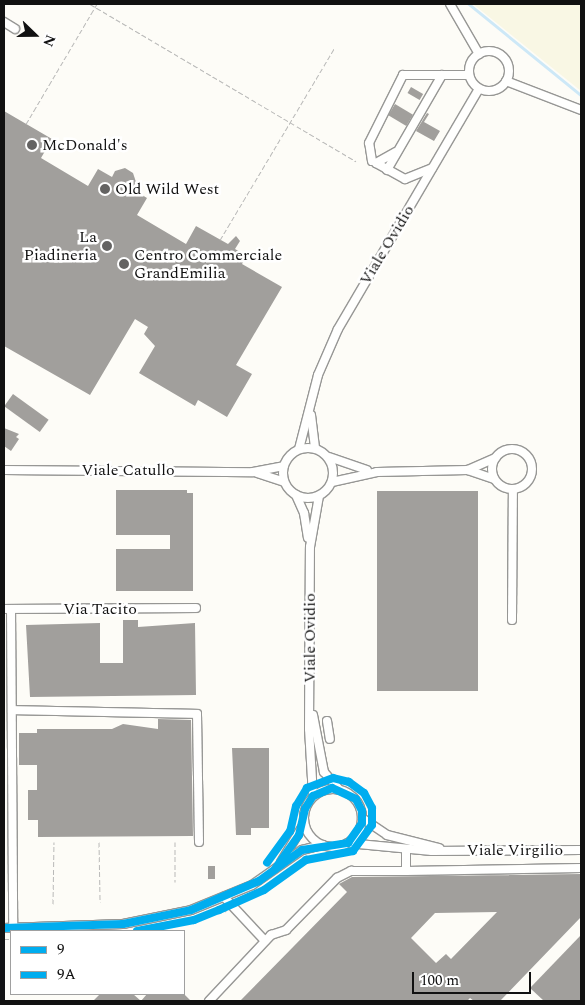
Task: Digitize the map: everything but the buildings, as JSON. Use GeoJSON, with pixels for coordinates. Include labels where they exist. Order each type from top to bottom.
{"type":"FeatureCollection","features":[{"type":"Feature","properties":{"kind":"street"},"geometry":{"type":"LineString","coordinates":[[450,4],[479,54]]}},
{"type":"Feature","properties":{"kind":"street"},"geometry":{"type":"LineString","coordinates":[[4,22],[15,29]]}},
{"type":"Feature","properties":{"kind":"street"},"geometry":{"type":"LineString","coordinates":[[492,52],[503,57],[508,68],[506,81],[492,91],[479,89],[469,75],[471,63],[479,54],[492,52]]}},
{"type":"Feature","properties":{"kind":"street"},"geometry":{"type":"LineString","coordinates":[[372,161],[369,143],[402,75],[469,75]]}},
{"type":"Feature","properties":{"kind":"street"},"geometry":{"type":"LineString","coordinates":[[387,170],[442,75]]}},
{"type":"Feature","properties":{"kind":"street"},"geometry":{"type":"LineString","coordinates":[[506,81],[581,110]]}},
{"type":"Feature","properties":{"kind":"street","name":"Viale Ovidio"},"geometry":{"type":"LineString","coordinates":[[299,449],[318,375],[338,329],[479,89]]}},
{"type":"Feature","properties":{"kind":"street"},"geometry":{"type":"LineString","coordinates":[[400,148],[376,163],[405,178],[433,167]]}},
{"type":"Feature","properties":{"kind":"street","name":"Viale Ovidio"},"geometry":{"type":"LineString","coordinates":[[311,408],[315,448]]}},
{"type":"Feature","properties":{"kind":"street"},"geometry":{"type":"LineString","coordinates":[[329,457],[334,469],[332,482],[319,496],[296,495],[284,482],[283,466],[292,452],[299,449],[315,448],[345,465],[377,472]]}},
{"type":"Feature","properties":{"kind":"street"},"geometry":{"type":"LineString","coordinates":[[332,482],[377,472],[468,470],[494,479],[504,488],[513,490],[523,486],[530,478],[532,468],[530,458],[522,451],[512,448],[502,451],[495,458],[468,470]]}},
{"type":"Feature","properties":{"kind":"street"},"geometry":{"type":"LineString","coordinates":[[494,479],[492,468],[495,458]]}},
{"type":"Feature","properties":{"kind":"street","name":"Viale Catullo"},"geometry":{"type":"LineString","coordinates":[[4,470],[253,472],[283,466]]}},
{"type":"Feature","properties":{"kind":"street","name":"Viale Catullo"},"geometry":{"type":"LineString","coordinates":[[253,472],[284,482]]}},
{"type":"Feature","properties":{"kind":"street"},"geometry":{"type":"LineString","coordinates":[[512,620],[513,490]]}},
{"type":"Feature","properties":{"kind":"street","name":"Viale Ovidio"},"geometry":{"type":"LineString","coordinates":[[296,495],[304,513],[310,547]]}},
{"type":"Feature","properties":{"kind":"street","name":"Viale Ovidio"},"geometry":{"type":"LineString","coordinates":[[313,796],[310,698],[310,547],[319,496]]}},
{"type":"Feature","properties":{"kind":"street","name":"Via Tacito"},"geometry":{"type":"LineString","coordinates":[[7,609],[196,608]]}},
{"type":"Feature","properties":{"kind":"street"},"geometry":{"type":"LineString","coordinates":[[7,609],[12,710],[13,928]]}},
{"type":"Feature","properties":{"kind":"street","name":"Viale Ovidio"},"geometry":{"type":"LineString","coordinates":[[310,698],[322,766],[339,789]]}},
{"type":"Feature","properties":{"kind":"street"},"geometry":{"type":"LineString","coordinates":[[12,710],[197,714],[199,842]]}},
{"type":"Feature","properties":{"kind":"street"},"geometry":{"type":"LineString","coordinates":[[327,722],[330,739]]}},
{"type":"Feature","properties":{"kind":"street"},"geometry":{"type":"LineString","coordinates":[[4,928],[123,924],[191,910],[259,881],[302,850],[322,845],[335,847],[348,843],[358,832],[362,818],[356,799],[339,789],[325,790],[313,796],[305,809],[304,824],[292,847],[275,869]]}},
{"type":"Feature","properties":{"kind":"street","name":"Viale Virgilio"},"geometry":{"type":"LineString","coordinates":[[362,818],[387,835],[448,850]]}},
{"type":"Feature","properties":{"kind":"street"},"geometry":{"type":"LineString","coordinates":[[304,824],[310,836],[322,845]]}},
{"type":"Feature","properties":{"kind":"street","name":"Viale Virgilio"},"geometry":{"type":"LineString","coordinates":[[348,843],[362,842],[406,850],[581,850]]}},
{"type":"Feature","properties":{"kind":"street"},"geometry":{"type":"LineString","coordinates":[[406,850],[406,871]]}},
{"type":"Feature","properties":{"kind":"street"},"geometry":{"type":"LineString","coordinates":[[209,1001],[274,932],[286,930],[343,874],[581,868]]}},
{"type":"Feature","properties":{"kind":"street"},"geometry":{"type":"LineString","coordinates":[[224,897],[265,941]]}},
{"type":"Feature","properties":{"kind":"path"},"geometry":{"type":"LineString","coordinates":[[90,4],[356,161]]}},
{"type":"Feature","properties":{"kind":"path"},"geometry":{"type":"LineString","coordinates":[[26,124],[97,4]]}},
{"type":"Feature","properties":{"kind":"path"},"geometry":{"type":"LineString","coordinates":[[220,240],[335,47]]}},
{"type":"Feature","properties":{"kind":"path"},"geometry":{"type":"LineString","coordinates":[[54,842],[54,904]]}},
{"type":"Feature","properties":{"kind":"path"},"geometry":{"type":"LineString","coordinates":[[99,842],[100,902]]}},
{"type":"Feature","properties":{"kind":"path"},"geometry":{"type":"LineString","coordinates":[[175,842],[175,882]]}},
{"type":"Feature","properties":{"kind":"path"},"geometry":{"type":"LineString","coordinates":[[156,930],[216,916],[233,908]]}},
{"type":"Feature","properties":{"kind":"shaded area"},"geometry":{"type":"Polygon","coordinates":[[[473,4],[581,4],[581,91],[473,4]]]}},
{"type":"Feature","properties":{"kind":"waterway"},"geometry":{"type":"LineString","coordinates":[[469,4],[581,95]]}},
{"type":"Feature","properties":{"kind":"transit line","name":"9A"},"geometry":{"type":"LineString","coordinates":[[142,930],[194,920],[264,890],[306,860],[353,851],[372,825],[372,808],[364,793],[349,782],[333,778],[307,788],[296,806],[290,831],[267,863]]}},
{"type":"Feature","properties":{"kind":"transit line","name":"9"},"geometry":{"type":"LineString","coordinates":[[4,928],[123,924],[191,910],[259,881],[302,850],[348,843],[362,823],[362,811],[356,799],[332,788],[313,796],[305,809],[299,835],[275,869]]}},
{"type":"Feature","properties":{"kind":"place","name":"McDonald's"},"geometry":{"type":"Point","coordinates":[32,145]}},
{"type":"Feature","properties":{"kind":"place","name":"Old Wild West"},"geometry":{"type":"Point","coordinates":[105,189]}},
{"type":"Feature","properties":{"kind":"place","name":"La Piadineria"},"geometry":{"type":"Point","coordinates":[107,246]}},
{"type":"Feature","properties":{"kind":"place","name":"Centro Commerciale GrandEmilia"},"geometry":{"type":"Point","coordinates":[124,264]}}]}
